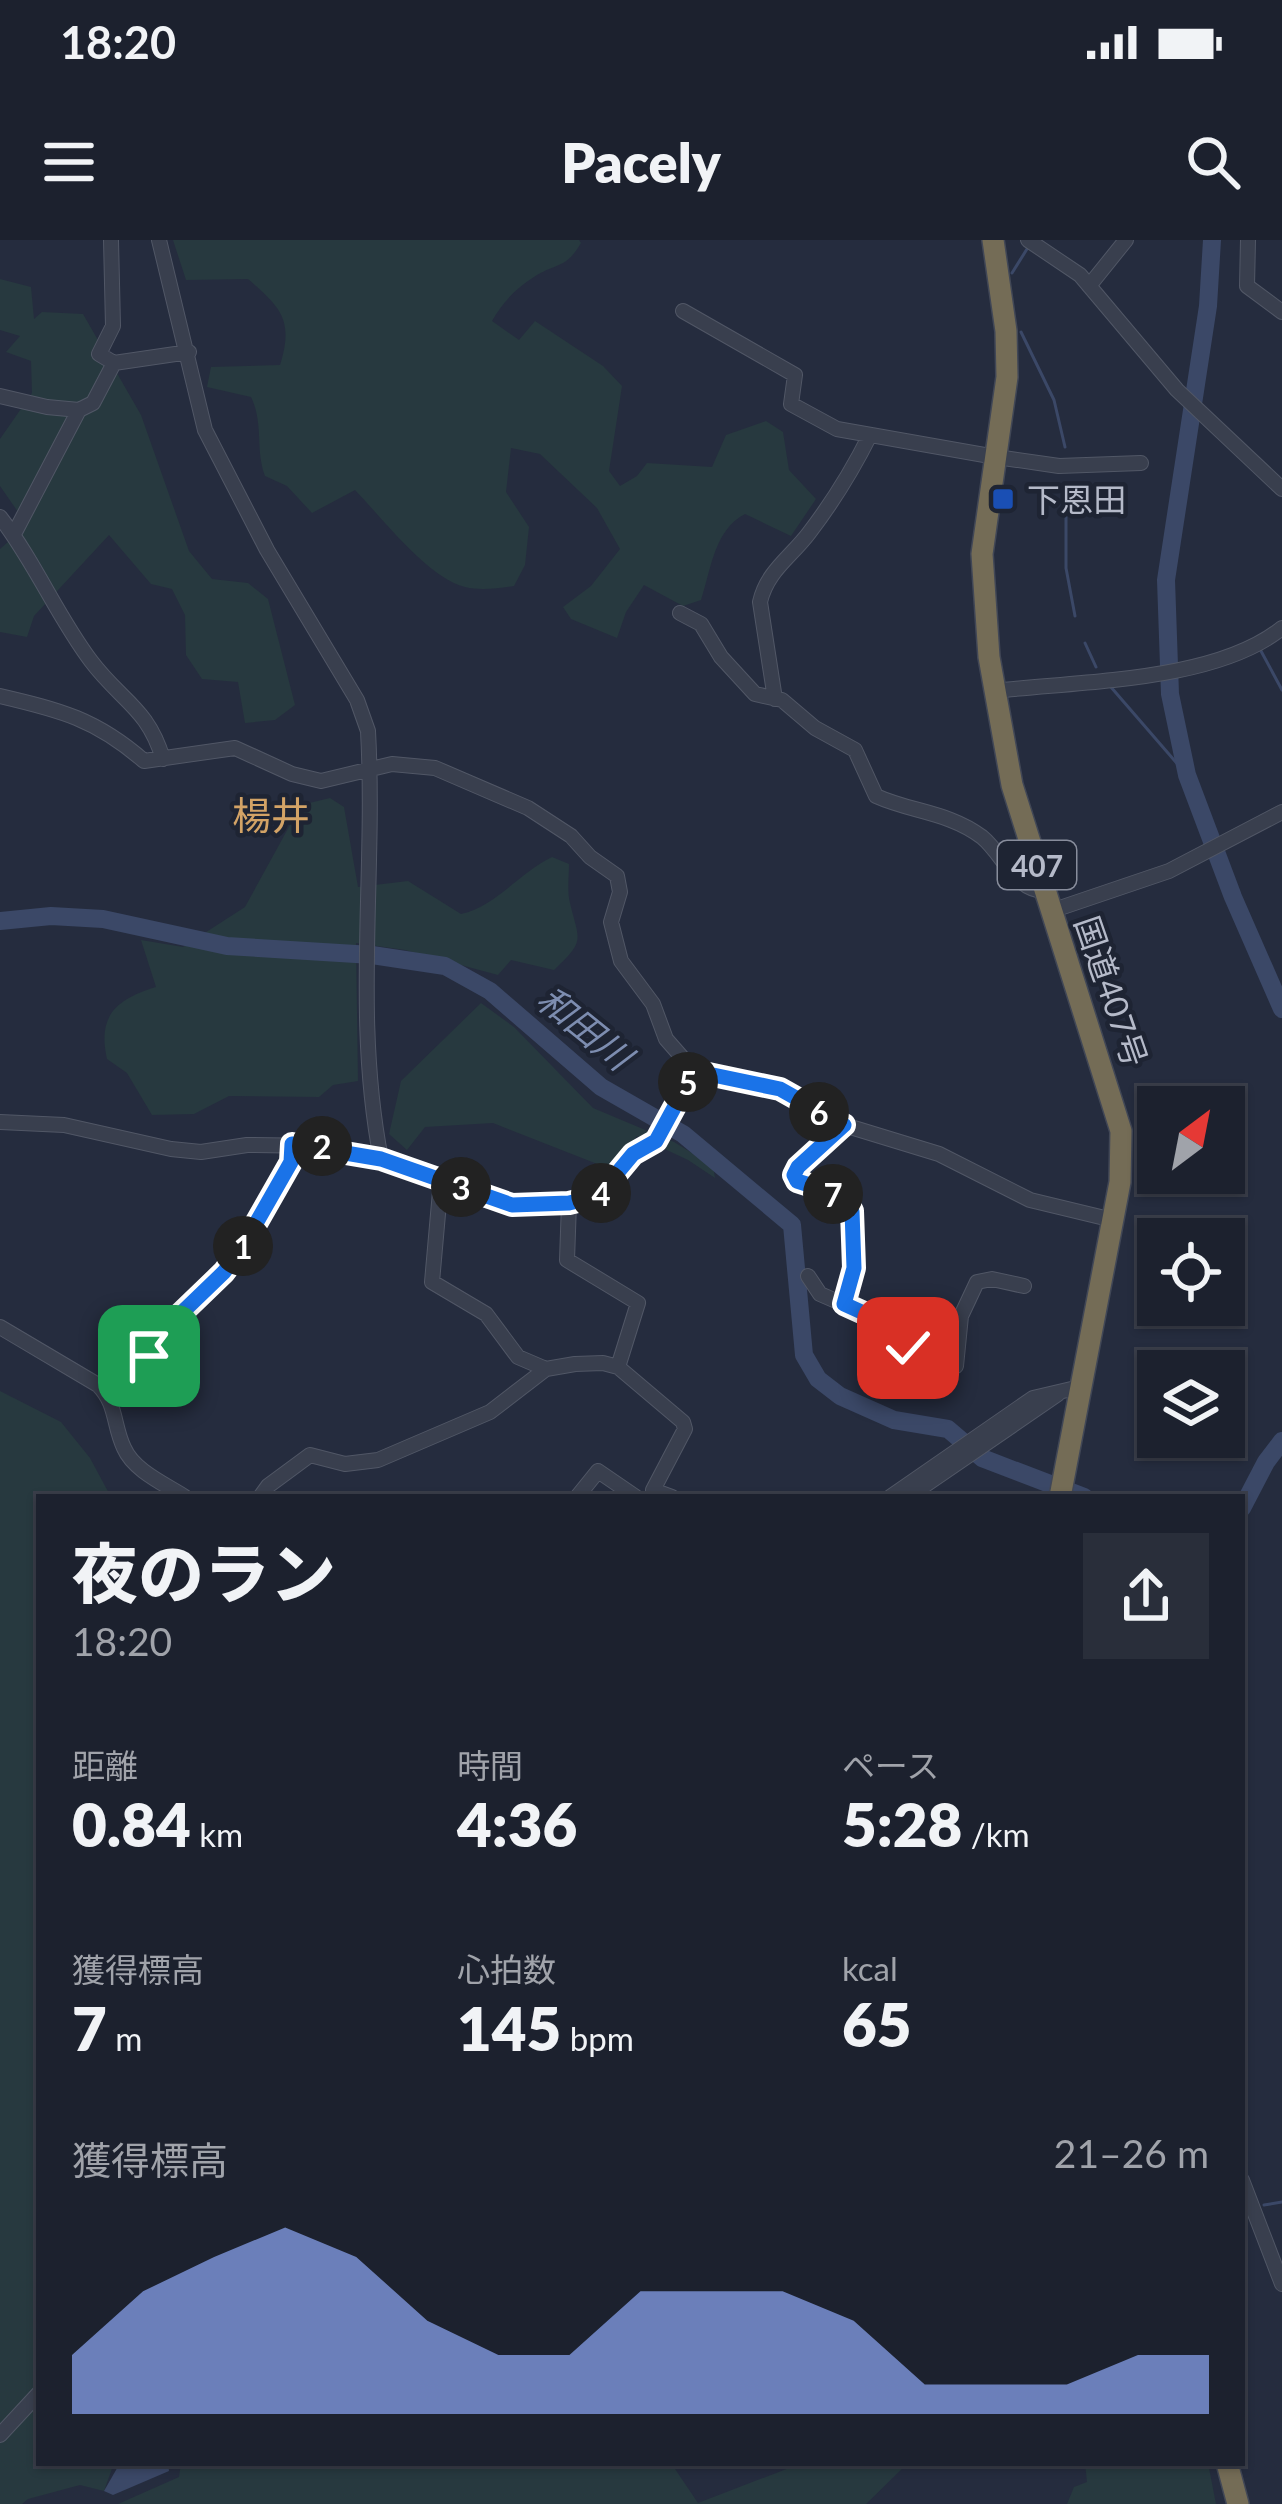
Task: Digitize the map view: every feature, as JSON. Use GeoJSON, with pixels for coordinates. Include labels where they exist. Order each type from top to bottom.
{"type":"FeatureCollection","features":[{"type":"Feature","properties":{"kind":"highway","name":"国道407号"},"geometry":{"type":"LineString","coordinates":[[993,240],[1007,354],[982,554],[994,691],[1012,785],[1121,1131],[1122,1164],[1113,1220],[1071,1389],[1062,1488]]}},
{"type":"Feature","properties":{"kind":"highway"},"geometry":{"type":"LineString","coordinates":[[1228,2466],[1238,2504]]}},
{"type":"Feature","properties":{"kind":"street"},"geometry":{"type":"LineString","coordinates":[[111,240],[113,326],[99,354],[114,363],[189,352]]}},
{"type":"Feature","properties":{"kind":"street"},"geometry":{"type":"LineString","coordinates":[[159,240],[205,430],[267,550],[357,700],[368,731],[364,961],[369,1096],[381,1159]]}},
{"type":"Feature","properties":{"kind":"street"},"geometry":{"type":"LineString","coordinates":[[1028,240],[1074,270],[1212,427],[1282,489]]}},
{"type":"Feature","properties":{"kind":"street"},"geometry":{"type":"LineString","coordinates":[[1089,286],[1126,240]]}},
{"type":"Feature","properties":{"kind":"street"},"geometry":{"type":"LineString","coordinates":[[1248,240],[1246,286],[1282,312]]}},
{"type":"Feature","properties":{"kind":"street"},"geometry":{"type":"LineString","coordinates":[[683,311],[795,375],[791,404],[837,429],[1059,466],[1141,463]]}},
{"type":"Feature","properties":{"kind":"street"},"geometry":{"type":"LineString","coordinates":[[0,395],[79,410],[93,403],[114,363]]}},
{"type":"Feature","properties":{"kind":"street"},"geometry":{"type":"LineString","coordinates":[[14,534],[79,410]]}},
{"type":"Feature","properties":{"kind":"street"},"geometry":{"type":"LineString","coordinates":[[775,699],[760,602],[763,587],[811,531],[869,435]]}},
{"type":"Feature","properties":{"kind":"street"},"geometry":{"type":"LineString","coordinates":[[0,517],[91,661],[154,728],[163,759]]}},
{"type":"Feature","properties":{"kind":"street"},"geometry":{"type":"LineString","coordinates":[[680,613],[700,624],[721,657],[755,694],[790,705],[815,728],[855,750],[876,796],[956,820],[993,847],[1027,887],[1048,901],[1196,858],[1282,812]]}},
{"type":"Feature","properties":{"kind":"street"},"geometry":{"type":"LineString","coordinates":[[994,691],[1189,667],[1244,652],[1282,628]]}},
{"type":"Feature","properties":{"kind":"street"},"geometry":{"type":"LineString","coordinates":[[0,695],[74,713],[115,735],[144,761],[235,748],[292,774],[321,781],[392,764],[435,767],[528,808],[571,836],[616,876],[620,892],[611,922],[621,961],[653,1004],[666,1040],[694,1071],[780,1089],[844,1125],[939,1154],[1030,1200],[1113,1220]]}},
{"type":"Feature","properties":{"kind":"street"},"geometry":{"type":"LineString","coordinates":[[0,1122],[64,1125],[201,1152],[292,1144],[381,1159],[512,1205],[569,1203],[598,1196],[633,1154],[656,1141],[694,1071]]}},
{"type":"Feature","properties":{"kind":"street"},"geometry":{"type":"LineString","coordinates":[[844,1125],[794,1175],[797,1181],[839,1198],[852,1211],[854,1268],[844,1304]]}},
{"type":"Feature","properties":{"kind":"street"},"geometry":{"type":"LineString","coordinates":[[110,1397],[136,1373],[184,1307],[224,1272],[242,1248],[291,1162],[292,1144]]}},
{"type":"Feature","properties":{"kind":"street"},"geometry":{"type":"LineString","coordinates":[[441,1180],[432,1282],[486,1314],[518,1357],[546,1369],[603,1363],[618,1367],[683,1422],[685,1429],[650,1493]]}},
{"type":"Feature","properties":{"kind":"street"},"geometry":{"type":"LineString","coordinates":[[569,1203],[567,1260],[638,1303],[618,1367]]}},
{"type":"Feature","properties":{"kind":"street"},"geometry":{"type":"LineString","coordinates":[[808,1276],[820,1294],[866,1314],[876,1336],[937,1363],[956,1366],[961,1316],[976,1282],[992,1279],[1024,1286]]}},
{"type":"Feature","properties":{"kind":"street"},"geometry":{"type":"LineString","coordinates":[[0,1327],[77,1371],[110,1397],[124,1450],[137,1466],[180,1494]]}},
{"type":"Feature","properties":{"kind":"street"},"geometry":{"type":"LineString","coordinates":[[262,1494],[310,1455],[345,1464],[378,1460],[432,1440],[490,1412],[546,1369]]}},
{"type":"Feature","properties":{"kind":"street"},"geometry":{"type":"LineString","coordinates":[[894,1494],[1033,1398],[1071,1389]]}},
{"type":"Feature","properties":{"kind":"street"},"geometry":{"type":"LineString","coordinates":[[913,1494],[1071,1389]]}},
{"type":"Feature","properties":{"kind":"street"},"geometry":{"type":"LineString","coordinates":[[579,1494],[598,1471],[632,1494]]}},
{"type":"Feature","properties":{"kind":"street"},"geometry":{"type":"LineString","coordinates":[[1245,2188],[1282,2284]]}},
{"type":"Feature","properties":{"kind":"street"},"geometry":{"type":"LineString","coordinates":[[0,2435],[36,2395]]}},
{"type":"Feature","properties":{"kind":"shaded area"},"geometry":{"type":"Polygon","coordinates":[[[173,240],[579,240],[570,258],[521,286],[492,321],[519,340],[535,321],[603,366],[622,386],[609,471],[620,486],[647,463],[712,467],[726,435],[766,421],[783,432],[789,470],[816,499],[791,536],[745,514],[726,530],[701,600],[683,606],[644,585],[626,612],[617,638],[571,619],[563,607],[591,586],[620,549],[597,508],[540,454],[511,448],[506,492],[529,527],[525,565],[514,586],[465,587],[436,572],[406,546],[355,490],[312,513],[287,486],[265,476],[251,397],[207,387],[211,367],[280,365],[286,337],[282,316],[248,279],[186,280],[173,240]]]}},
{"type":"Feature","properties":{"kind":"shaded area"},"geometry":{"type":"Polygon","coordinates":[[[0,279],[31,287],[34,319],[42,312],[83,314],[141,415],[189,551],[212,579],[248,583],[268,599],[295,705],[275,720],[245,723],[238,682],[202,679],[186,655],[185,615],[172,589],[151,584],[109,535],[34,616],[27,637],[0,632],[0,549],[27,525],[0,486],[0,439],[32,393],[31,361],[6,352],[20,336],[0,330],[0,279]]]}},
{"type":"Feature","properties":{"kind":"shaded area"},"geometry":{"type":"Polygon","coordinates":[[[330,798],[344,807],[358,887],[408,881],[461,914],[485,904],[552,857],[569,864],[575,946],[554,970],[511,960],[498,975],[405,950],[356,943],[358,1081],[333,1085],[319,1097],[229,1096],[194,1114],[152,1115],[127,1073],[107,1059],[105,1044],[113,1011],[130,997],[156,987],[141,940],[183,947],[245,907],[301,805],[330,798]]]}},
{"type":"Feature","properties":{"kind":"shaded area"},"geometry":{"type":"Polygon","coordinates":[[[481,1003],[514,1027],[593,1108],[674,1142],[713,1166],[715,1178],[637,1136],[610,1169],[493,1123],[425,1127],[407,1150],[389,1134],[401,1081],[481,1003]]]}},
{"type":"Feature","properties":{"kind":"shaded area"},"geometry":{"type":"Polygon","coordinates":[[[0,1391],[61,1422],[90,1458],[109,1494],[36,1494],[34,2389],[36,2466],[113,2466],[104,2491],[80,2485],[22,2504],[0,2504],[0,1391]]]}},
{"type":"Feature","properties":{"kind":"shaded area"},"geometry":{"type":"Polygon","coordinates":[[[181,2466],[673,2466],[698,2503],[794,2466],[905,2466],[866,2504],[118,2504],[179,2477],[181,2466]]]}},
{"type":"Feature","properties":{"kind":"shaded area"},"geometry":{"type":"Polygon","coordinates":[[[1085,2466],[1209,2466],[1216,2504],[1067,2504],[1074,2487],[1087,2482],[1085,2466]]]}},
{"type":"Feature","properties":{"kind":"water"},"geometry":{"type":"Polygon","coordinates":[[[118,2466],[168,2466],[169,2471],[113,2495],[104,2491],[118,2466]]]}},
{"type":"Feature","properties":{"kind":"waterway"},"geometry":{"type":"LineString","coordinates":[[1212,240],[1208,306],[1166,580],[1170,694],[1187,775],[1282,1009]]}},
{"type":"Feature","properties":{"kind":"waterway"},"geometry":{"type":"LineString","coordinates":[[1012,273],[1027,249]]}},
{"type":"Feature","properties":{"kind":"waterway"},"geometry":{"type":"LineString","coordinates":[[1021,332],[1054,400],[1065,447]]}},
{"type":"Feature","properties":{"kind":"waterway"},"geometry":{"type":"LineString","coordinates":[[1066,488],[1066,568],[1075,616]]}},
{"type":"Feature","properties":{"kind":"waterway"},"geometry":{"type":"LineString","coordinates":[[1085,643],[1096,667]]}},
{"type":"Feature","properties":{"kind":"waterway"},"geometry":{"type":"LineString","coordinates":[[1261,651],[1282,690]]}},
{"type":"Feature","properties":{"kind":"waterway"},"geometry":{"type":"LineString","coordinates":[[1110,686],[1187,775]]}},
{"type":"Feature","properties":{"kind":"waterway","name":"和田川"},"geometry":{"type":"LineString","coordinates":[[0,921],[51,916],[103,919],[227,946],[372,955],[445,966],[490,991],[601,1087],[683,1134],[792,1225],[804,1355],[818,1379],[840,1396],[894,1420],[948,1429],[982,1458],[1076,1494]]}},
{"type":"Feature","properties":{"kind":"waterway","name":"和田川"},"geometry":{"type":"LineString","coordinates":[[1245,1502],[1282,1441]]}},
{"type":"Feature","properties":{"kind":"waterway"},"geometry":{"type":"LineString","coordinates":[[1264,2205],[1282,2202]]}},
{"type":"Feature","properties":{"kind":"place","name":"下恩田"},"geometry":{"type":"Point","coordinates":[1003,499]}},
{"type":"Feature","properties":{"kind":"district","name":"楊井"},"geometry":{"type":"Point","coordinates":[271,815]}},
{"type":"Feature","properties":{"kind":"route"},"geometry":{"type":"LineString","coordinates":[[149,1356],[184,1307],[224,1272],[242,1248],[291,1162],[292,1144],[381,1159],[512,1205],[569,1203],[598,1196],[641,1146],[656,1141],[694,1071],[780,1089],[844,1125],[794,1175],[797,1181],[839,1198],[852,1211],[854,1268],[844,1304],[866,1314],[876,1336],[908,1348]]}}]}
